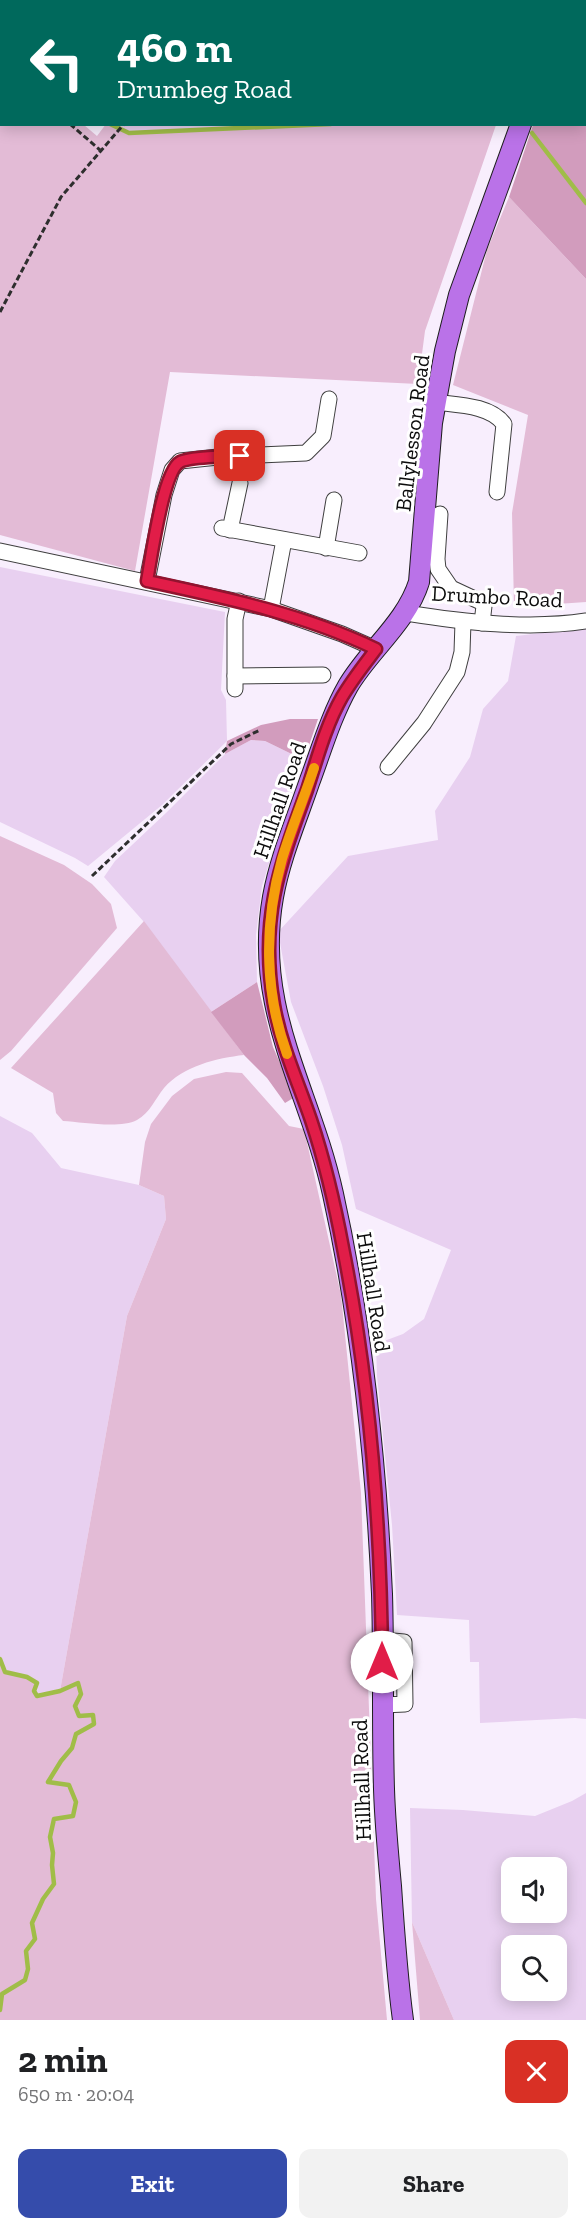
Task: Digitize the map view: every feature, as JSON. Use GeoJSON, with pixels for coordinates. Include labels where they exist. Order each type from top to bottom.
{"type":"FeatureCollection","features":[{"type":"Feature","properties":{"kind":"main road","name":"Ballylesson Road"},"geometry":{"type":"LineString","coordinates":[[406,613],[413,599],[420,573],[435,402],[459,296],[520,126]]}},
{"type":"Feature","properties":{"kind":"main road","name":"Hillhall Road"},"geometry":{"type":"LineString","coordinates":[[403,2020],[384,1794],[377,1494],[351,1287],[332,1191],[312,1122],[285,1050],[274,1007],[268,935],[273,897],[282,858],[331,722],[351,681],[406,613]]}},
{"type":"Feature","properties":{"kind":"street"},"geometry":{"type":"LineString","coordinates":[[147,581],[164,495],[172,470],[180,461],[306,453],[323,436],[329,399]]}},
{"type":"Feature","properties":{"kind":"street"},"geometry":{"type":"LineString","coordinates":[[435,402],[480,409],[497,415],[504,424],[497,492]]}},
{"type":"Feature","properties":{"kind":"street"},"geometry":{"type":"LineString","coordinates":[[240,483],[226,529],[359,553]]}},
{"type":"Feature","properties":{"kind":"street"},"geometry":{"type":"LineString","coordinates":[[326,548],[334,500]]}},
{"type":"Feature","properties":{"kind":"street"},"geometry":{"type":"LineString","coordinates":[[440,514],[438,568],[451,588],[481,602],[484,606],[482,623]]}},
{"type":"Feature","properties":{"kind":"street"},"geometry":{"type":"LineString","coordinates":[[271,609],[284,540]]}},
{"type":"Feature","properties":{"kind":"street"},"geometry":{"type":"LineString","coordinates":[[0,551],[271,609],[342,634],[376,649]]}},
{"type":"Feature","properties":{"kind":"street"},"geometry":{"type":"LineString","coordinates":[[239,601],[235,620],[235,683],[323,675]]}},
{"type":"Feature","properties":{"kind":"street","name":"Drumbo Road"},"geometry":{"type":"LineString","coordinates":[[406,613],[482,623],[586,621]]}},
{"type":"Feature","properties":{"kind":"street"},"geometry":{"type":"LineString","coordinates":[[388,767],[424,723],[457,672],[462,652],[463,622]]}},
{"type":"Feature","properties":{"kind":"path"},"geometry":{"type":"LineString","coordinates":[[72,126],[100,150]]}},
{"type":"Feature","properties":{"kind":"path"},"geometry":{"type":"LineString","coordinates":[[0,312],[61,197],[122,126]]}},
{"type":"Feature","properties":{"kind":"path"},"geometry":{"type":"LineString","coordinates":[[92,876],[231,744],[260,730]]}},
{"type":"Feature","properties":{"kind":"shaded area"},"geometry":{"type":"Polygon","coordinates":[[[0,126],[85,126],[97,136],[104,126],[111,126],[129,133],[286,126],[496,126],[425,331],[418,384],[170,372],[135,571],[0,535],[0,126]]]}},
{"type":"Feature","properties":{"kind":"shaded area"},"geometry":{"type":"Polygon","coordinates":[[[112,126],[306,126],[129,133],[112,126]]]}},
{"type":"Feature","properties":{"kind":"shaded area"},"geometry":{"type":"Polygon","coordinates":[[[533,126],[586,126],[586,279],[509,197],[533,126]]]}},
{"type":"Feature","properties":{"kind":"shaded area"},"geometry":{"type":"Polygon","coordinates":[[[509,197],[586,279],[586,602],[514,607],[512,513],[528,415],[453,385],[487,250],[509,197]]]}},
{"type":"Feature","properties":{"kind":"shaded area"},"geometry":{"type":"Polygon","coordinates":[[[0,567],[225,612],[221,690],[226,700],[227,741],[162,805],[88,866],[0,822],[0,567]]]}},
{"type":"Feature","properties":{"kind":"shaded area"},"geometry":{"type":"Polygon","coordinates":[[[586,628],[586,1719],[480,1723],[479,1662],[470,1662],[469,1620],[397,1615],[392,1525],[377,1376],[376,1344],[403,1334],[424,1319],[451,1250],[356,1209],[342,1145],[323,1086],[291,1002],[278,932],[348,856],[438,840],[435,811],[470,757],[483,709],[508,681],[516,636],[586,628]]]}},
{"type":"Feature","properties":{"kind":"shaded area"},"geometry":{"type":"Polygon","coordinates":[[[290,719],[318,719],[304,760],[265,741],[251,740],[225,754],[227,741],[261,725],[290,719]]]}},
{"type":"Feature","properties":{"kind":"shaded area"},"geometry":{"type":"Polygon","coordinates":[[[251,740],[265,741],[304,760],[262,886],[256,935],[257,982],[211,1012],[144,922],[104,877],[115,861],[225,754],[251,740]]]}},
{"type":"Feature","properties":{"kind":"shaded area"},"geometry":{"type":"Polygon","coordinates":[[[0,836],[64,865],[92,884],[111,904],[117,928],[11,1051],[0,1060],[0,836]]]}},
{"type":"Feature","properties":{"kind":"shaded area"},"geometry":{"type":"Polygon","coordinates":[[[144,921],[244,1055],[201,1064],[181,1074],[164,1088],[145,1114],[130,1123],[111,1125],[63,1121],[56,1113],[53,1093],[11,1068],[144,921]]]}},
{"type":"Feature","properties":{"kind":"shaded area"},"geometry":{"type":"Polygon","coordinates":[[[257,982],[273,1047],[295,1097],[285,1103],[267,1078],[244,1055],[211,1012],[257,982]]]}},
{"type":"Feature","properties":{"kind":"shaded area"},"geometry":{"type":"Polygon","coordinates":[[[226,1072],[242,1073],[289,1126],[304,1129],[341,1295],[361,1493],[376,1899],[387,2020],[0,2020],[0,1659],[5,1672],[27,1677],[37,1683],[34,1691],[37,1696],[60,1691],[127,1316],[166,1219],[164,1196],[139,1185],[145,1142],[151,1124],[172,1096],[194,1079],[226,1072]]]}},
{"type":"Feature","properties":{"kind":"shaded area"},"geometry":{"type":"Polygon","coordinates":[[[0,1116],[32,1133],[61,1168],[139,1185],[164,1196],[166,1219],[127,1316],[60,1691],[37,1696],[27,1677],[5,1672],[0,1659],[0,1116]]]}},
{"type":"Feature","properties":{"kind":"shaded area"},"geometry":{"type":"Polygon","coordinates":[[[586,1793],[586,2020],[454,2020],[412,1922],[410,1808],[535,1816],[586,1793]]]}},
{"type":"Feature","properties":{"kind":"shaded area"},"geometry":{"type":"Polygon","coordinates":[[[412,1922],[454,2020],[420,2020],[412,1922]]]}},
{"type":"Feature","properties":{"kind":"waterway"},"geometry":{"type":"LineString","coordinates":[[114,126],[129,133],[286,126]]}},
{"type":"Feature","properties":{"kind":"waterway"},"geometry":{"type":"LineString","coordinates":[[532,133],[586,203]]}},
{"type":"Feature","properties":{"kind":"waterway"},"geometry":{"type":"LineString","coordinates":[[0,1659],[5,1672],[27,1677],[37,1683],[34,1691],[37,1696],[60,1691],[78,1683],[81,1694],[75,1706],[79,1716],[93,1715],[94,1724],[76,1734],[72,1748],[48,1782],[69,1785],[76,1802],[73,1816],[54,1819],[50,1837],[54,1884],[43,1899],[32,1923],[35,1939],[26,1951],[28,1969],[25,1980],[2,1994],[0,2010]]}},
{"type":"Feature","properties":{"kind":"slow traffic"},"geometry":{"type":"LineString","coordinates":[[287,1054],[274,1007],[268,935],[273,897],[282,858],[314,768]]}},
{"type":"Feature","properties":{"kind":"route"},"geometry":{"type":"LineString","coordinates":[[240,456],[180,461],[172,470],[164,495],[147,581],[293,615],[376,649],[351,681],[331,722],[282,858],[273,897],[268,935],[274,1007],[285,1050],[312,1122],[332,1191],[351,1287],[377,1494],[382,1600],[382,1662]]}}]}
